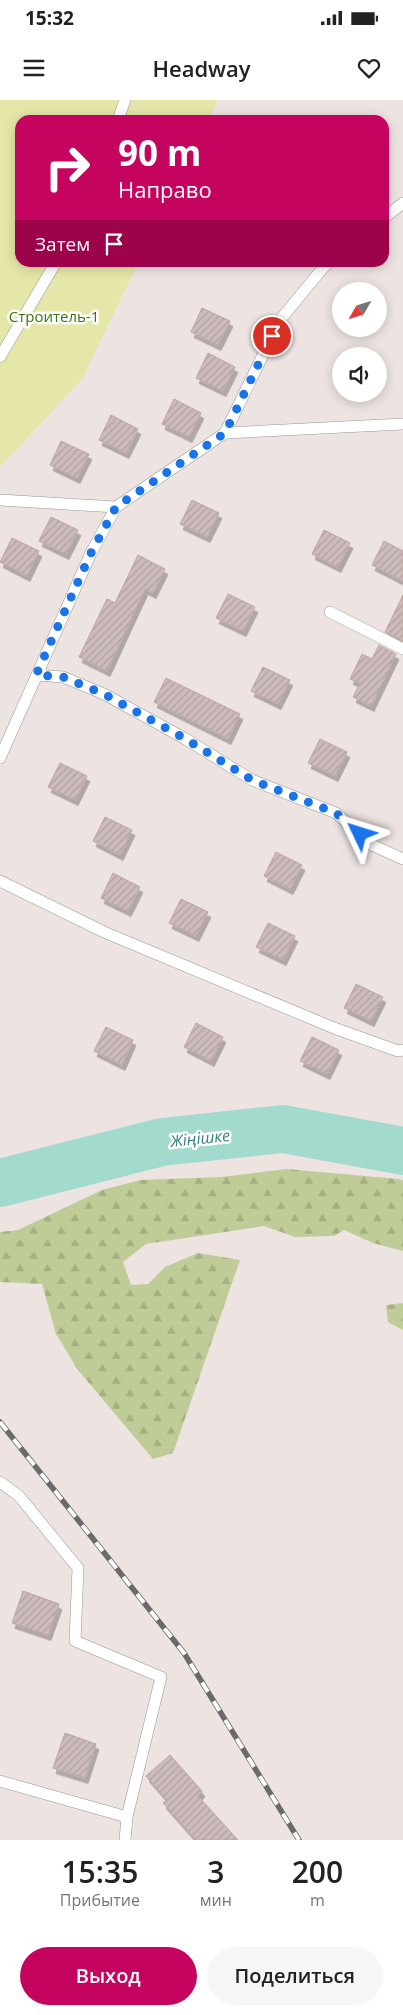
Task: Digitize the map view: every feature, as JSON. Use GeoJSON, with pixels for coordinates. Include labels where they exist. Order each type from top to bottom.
{"type":"FeatureCollection","features":[{"type":"Feature","properties":{"kind":"lane"},"geometry":{"type":"LineString","coordinates":[[120,115],[126,100]]}},
{"type":"Feature","properties":{"kind":"lane"},"geometry":{"type":"LineString","coordinates":[[389,214],[403,203]]}},
{"type":"Feature","properties":{"kind":"lane"},"geometry":{"type":"LineString","coordinates":[[0,357],[53,267]]}},
{"type":"Feature","properties":{"kind":"lane"},"geometry":{"type":"LineString","coordinates":[[0,758],[91,553],[116,507],[225,433],[280,320],[323,267]]}},
{"type":"Feature","properties":{"kind":"lane"},"geometry":{"type":"LineString","coordinates":[[225,433],[403,424]]}},
{"type":"Feature","properties":{"kind":"lane"},"geometry":{"type":"LineString","coordinates":[[0,500],[116,507]]}},
{"type":"Feature","properties":{"kind":"lane"},"geometry":{"type":"LineString","coordinates":[[330,612],[403,649]]}},
{"type":"Feature","properties":{"kind":"lane"},"geometry":{"type":"LineString","coordinates":[[36,675],[63,677],[104,694],[184,738],[252,780],[336,813],[372,845],[403,859]]}},
{"type":"Feature","properties":{"kind":"lane"},"geometry":{"type":"LineString","coordinates":[[0,881],[104,932],[334,1028],[398,1051],[403,1050]]}},
{"type":"Feature","properties":{"kind":"lane"},"geometry":{"type":"LineString","coordinates":[[0,1482],[19,1496],[78,1568],[76,1642],[161,1677],[127,1817],[125,1840]]}},
{"type":"Feature","properties":{"kind":"lane"},"geometry":{"type":"LineString","coordinates":[[0,1781],[127,1817]]}},
{"type":"Feature","properties":{"kind":"green space","name":"Строитель-1"},"geometry":{"type":"Polygon","coordinates":[[[0,100],[218,100],[210,115],[15,115],[15,267],[136,267],[82,379],[0,467],[0,100]]]}},
{"type":"Feature","properties":{"kind":"green space"},"geometry":{"type":"Polygon","coordinates":[[[286,1169],[399,1179],[403,1181],[403,1251],[373,1243],[344,1230],[334,1236],[295,1237],[264,1226],[146,1244],[123,1262],[131,1285],[148,1284],[165,1267],[198,1253],[240,1260],[173,1453],[153,1459],[78,1370],[56,1334],[42,1284],[0,1282],[0,1232],[18,1230],[102,1190],[140,1180],[221,1177],[286,1169]]]}},
{"type":"Feature","properties":{"kind":"green space"},"geometry":{"type":"Polygon","coordinates":[[[403,1303],[403,1330],[388,1322],[386,1305],[403,1303]]]}},
{"type":"Feature","properties":{"kind":"building"},"geometry":{"type":"Polygon","coordinates":[[[202,308],[230,321],[218,345],[191,332],[202,308]]]}},
{"type":"Feature","properties":{"kind":"building"},"geometry":{"type":"Polygon","coordinates":[[[208,353],[235,367],[223,391],[196,378],[208,353]]]}},
{"type":"Feature","properties":{"kind":"building"},"geometry":{"type":"Polygon","coordinates":[[[174,399],[201,413],[189,437],[162,424],[174,399]]]}},
{"type":"Feature","properties":{"kind":"building"},"geometry":{"type":"Polygon","coordinates":[[[111,415],[138,429],[126,453],[99,440],[111,415]]]}},
{"type":"Feature","properties":{"kind":"building"},"geometry":{"type":"Polygon","coordinates":[[[61,441],[89,454],[77,478],[50,465],[61,441]]]}},
{"type":"Feature","properties":{"kind":"building"},"geometry":{"type":"Polygon","coordinates":[[[192,500],[219,513],[207,537],[180,524],[192,500]]]}},
{"type":"Feature","properties":{"kind":"building"},"geometry":{"type":"Polygon","coordinates":[[[51,517],[78,530],[66,554],[39,541],[51,517]]]}},
{"type":"Feature","properties":{"kind":"building"},"geometry":{"type":"Polygon","coordinates":[[[324,530],[350,543],[338,567],[312,554],[324,530]]]}},
{"type":"Feature","properties":{"kind":"building"},"geometry":{"type":"Polygon","coordinates":[[[12,538],[39,551],[27,576],[0,562],[12,538]]]}},
{"type":"Feature","properties":{"kind":"building"},"geometry":{"type":"Polygon","coordinates":[[[384,541],[403,551],[403,581],[372,565],[384,541]]]}},
{"type":"Feature","properties":{"kind":"building"},"geometry":{"type":"Polygon","coordinates":[[[138,555],[165,569],[153,593],[145,589],[107,671],[79,657],[107,599],[115,603],[138,555]]]}},
{"type":"Feature","properties":{"kind":"building"},"geometry":{"type":"Polygon","coordinates":[[[228,594],[255,607],[243,631],[216,618],[228,594]]]}},
{"type":"Feature","properties":{"kind":"building"},"geometry":{"type":"Polygon","coordinates":[[[403,595],[403,641],[385,632],[403,595]]]}},
{"type":"Feature","properties":{"kind":"building"},"geometry":{"type":"Polygon","coordinates":[[[379,645],[396,654],[371,706],[353,697],[360,683],[350,679],[362,654],[372,659],[379,645]]]}},
{"type":"Feature","properties":{"kind":"building"},"geometry":{"type":"Polygon","coordinates":[[[263,667],[290,680],[278,704],[251,691],[263,667]]]}},
{"type":"Feature","properties":{"kind":"building"},"geometry":{"type":"Polygon","coordinates":[[[166,678],[240,714],[228,739],[154,702],[166,678]]]}},
{"type":"Feature","properties":{"kind":"building"},"geometry":{"type":"Polygon","coordinates":[[[320,739],[347,752],[335,776],[308,763],[320,739]]]}},
{"type":"Feature","properties":{"kind":"building"},"geometry":{"type":"Polygon","coordinates":[[[60,763],[87,776],[75,800],[48,787],[60,763]]]}},
{"type":"Feature","properties":{"kind":"building"},"geometry":{"type":"Polygon","coordinates":[[[105,817],[132,830],[120,855],[93,841],[105,817]]]}},
{"type":"Feature","properties":{"kind":"building"},"geometry":{"type":"Polygon","coordinates":[[[276,852],[302,865],[290,889],[264,876],[276,852]]]}},
{"type":"Feature","properties":{"kind":"building"},"geometry":{"type":"Polygon","coordinates":[[[113,873],[140,887],[128,911],[101,898],[113,873]]]}},
{"type":"Feature","properties":{"kind":"building"},"geometry":{"type":"Polygon","coordinates":[[[181,899],[208,912],[196,936],[169,923],[181,899]]]}},
{"type":"Feature","properties":{"kind":"building"},"geometry":{"type":"Polygon","coordinates":[[[268,923],[295,936],[283,960],[256,947],[268,923]]]}},
{"type":"Feature","properties":{"kind":"building"},"geometry":{"type":"Polygon","coordinates":[[[356,984],[383,997],[371,1021],[344,1008],[356,984]]]}},
{"type":"Feature","properties":{"kind":"building"},"geometry":{"type":"Polygon","coordinates":[[[196,1023],[223,1037],[211,1061],[184,1047],[196,1023]]]}},
{"type":"Feature","properties":{"kind":"building"},"geometry":{"type":"Polygon","coordinates":[[[106,1027],[133,1040],[122,1065],[94,1051],[106,1027]]]}},
{"type":"Feature","properties":{"kind":"building"},"geometry":{"type":"Polygon","coordinates":[[[312,1037],[339,1050],[327,1074],[300,1061],[312,1037]]]}},
{"type":"Feature","properties":{"kind":"building"},"geometry":{"type":"Polygon","coordinates":[[[23,1591],[59,1604],[48,1635],[12,1623],[23,1591]]]}},
{"type":"Feature","properties":{"kind":"building"},"geometry":{"type":"Polygon","coordinates":[[[65,1733],[96,1744],[85,1778],[53,1768],[65,1733]]]}},
{"type":"Feature","properties":{"kind":"building"},"geometry":{"type":"Polygon","coordinates":[[[170,1755],[202,1791],[198,1796],[238,1840],[196,1840],[163,1803],[167,1800],[146,1776],[170,1755]]]}},
{"type":"Feature","properties":{"kind":"waterway","name":"Жіңішке"},"geometry":{"type":"LineString","coordinates":[[0,1183],[162,1142],[283,1129],[403,1151]]}},
{"type":"Feature","properties":{"kind":"railway"},"geometry":{"type":"LineString","coordinates":[[0,1422],[184,1653],[299,1840]]}},
{"type":"Feature","properties":{"kind":"route"},"geometry":{"type":"LineString","coordinates":[[272,336],[225,433],[116,507],[91,553],[36,675],[63,677],[104,694],[184,738],[252,780],[336,813],[360,834]]}}]}
